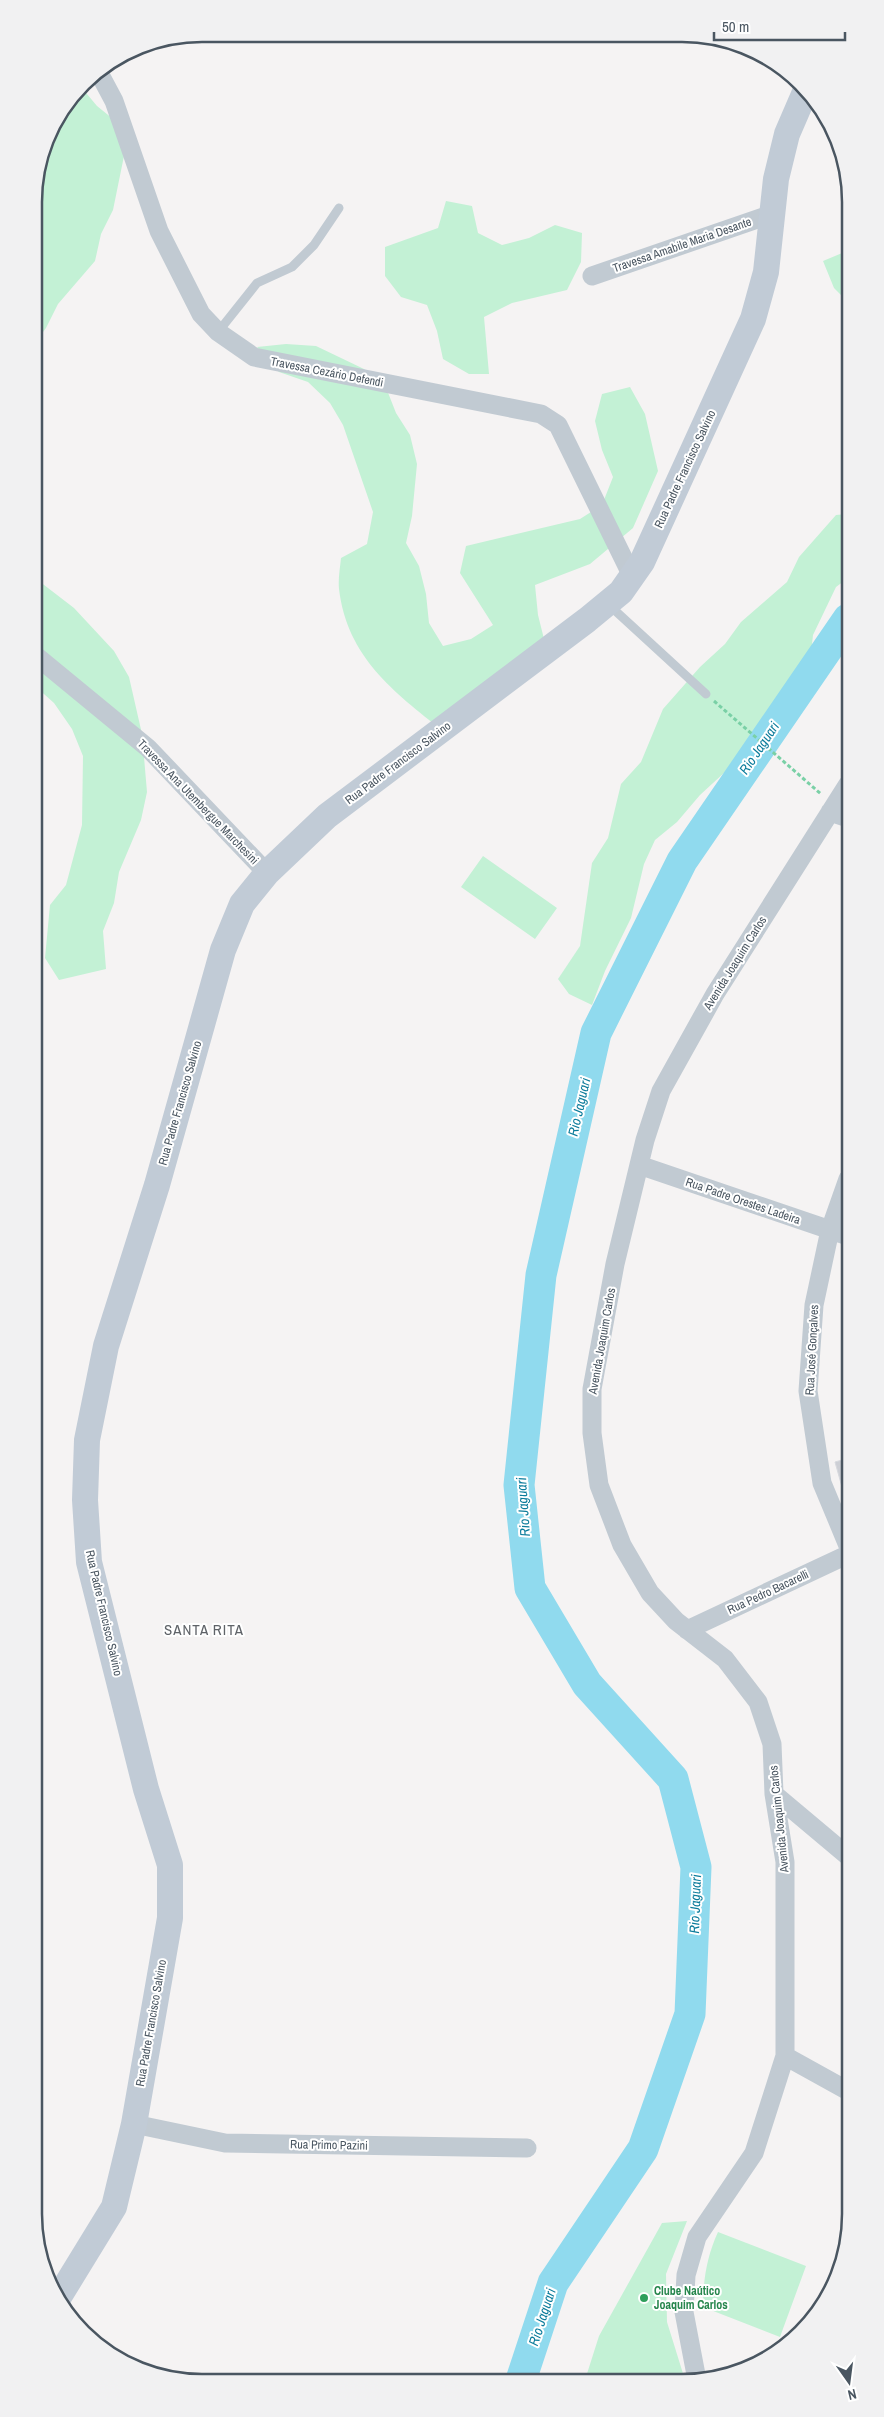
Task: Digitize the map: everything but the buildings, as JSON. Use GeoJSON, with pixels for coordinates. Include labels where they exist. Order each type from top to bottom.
{"type":"FeatureCollection","features":[{"type":"Feature","properties":{"kind":"street","name":"Travessa Cezário Defendi"},"geometry":{"type":"LineString","coordinates":[[102,78],[114,101],[159,231],[201,314],[218,332],[254,357],[541,414],[558,425],[632,576]]}},
{"type":"Feature","properties":{"kind":"street","name":"Rua Padre Francisco Salvino"},"geometry":{"type":"LineString","coordinates":[[62,2291],[114,2207],[134,2124],[170,1918],[170,1865],[146,1789],[89,1562],[85,1500],[86,1440],[106,1346],[157,1185],[222,950],[242,904],[267,873],[327,816],[621,592],[642,562],[753,319],[766,272],[776,179],[787,134],[803,98]]}},
{"type":"Feature","properties":{"kind":"street","name":"Travessa Amabile Maria Desante"},"geometry":{"type":"LineString","coordinates":[[592,276],[772,214]]}},
{"type":"Feature","properties":{"kind":"street","name":"Travessa Ana Utembergue Marchesini"},"geometry":{"type":"LineString","coordinates":[[43,662],[148,748],[267,873]]}},
{"type":"Feature","properties":{"kind":"street","name":"Avenida Joaquim Carlos"},"geometry":{"type":"LineString","coordinates":[[696,2373],[684,2312],[686,2275],[697,2237],[754,2154],[785,2056],[785,1862],[774,1794],[772,1744],[758,1702],[725,1659],[676,1621],[650,1593],[622,1545],[599,1486],[592,1432],[592,1390],[615,1264],[645,1140],[661,1091],[715,994],[837,812],[842,800]]}},
{"type":"Feature","properties":{"kind":"street","name":"Rua Padre Orestes Ladeira"},"geometry":{"type":"LineString","coordinates":[[639,1165],[841,1234]]}},
{"type":"Feature","properties":{"kind":"street","name":"Rua José Gonçalves"},"geometry":{"type":"LineString","coordinates":[[841,1530],[822,1483],[808,1390],[814,1304],[830,1230],[842,1197]]}},
{"type":"Feature","properties":{"kind":"street","name":"Rua Pedro Bacarelli"},"geometry":{"type":"LineString","coordinates":[[687,1630],[841,1558]]}},
{"type":"Feature","properties":{"kind":"street"},"geometry":{"type":"LineString","coordinates":[[774,1794],[841,1850]]}},
{"type":"Feature","properties":{"kind":"street"},"geometry":{"type":"LineString","coordinates":[[785,2056],[841,2087]]}},
{"type":"Feature","properties":{"kind":"street","name":"Rua Primo Pazini"},"geometry":{"type":"LineString","coordinates":[[134,2124],[225,2143],[526,2148]]}},
{"type":"Feature","properties":{"kind":"lane"},"geometry":{"type":"LineString","coordinates":[[218,332],[257,283],[292,267],[314,245],[339,208]]}},
{"type":"Feature","properties":{"kind":"lane"},"geometry":{"type":"LineString","coordinates":[[607,603],[706,694]]}},
{"type":"Feature","properties":{"kind":"path"},"geometry":{"type":"LineString","coordinates":[[706,694],[794,770],[837,812]]}},
{"type":"Feature","properties":{"kind":"green space"},"geometry":{"type":"Polygon","coordinates":[[[86,93],[97,106],[118,123],[125,151],[113,210],[101,234],[95,261],[58,304],[43,332],[44,181],[51,151],[59,132],[69,114],[86,93]]]}},
{"type":"Feature","properties":{"kind":"green space"},"geometry":{"type":"Polygon","coordinates":[[[446,201],[472,206],[478,233],[502,245],[529,238],[555,225],[582,233],[581,262],[567,290],[512,303],[484,317],[489,374],[469,374],[443,359],[437,331],[427,305],[401,297],[385,276],[385,247],[438,228],[446,201]]]}},
{"type":"Feature","properties":{"kind":"green space"},"geometry":{"type":"Polygon","coordinates":[[[842,253],[842,296],[834,288],[823,261],[842,253]]]}},
{"type":"Feature","properties":{"kind":"green space"},"geometry":{"type":"Polygon","coordinates":[[[286,344],[316,346],[364,369],[385,385],[396,413],[410,435],[417,464],[412,516],[406,543],[419,566],[426,594],[429,623],[443,646],[471,639],[493,625],[460,573],[466,546],[580,519],[602,505],[613,477],[602,450],[595,421],[602,394],[630,387],[645,414],[658,471],[633,528],[590,564],[535,585],[538,615],[545,643],[443,731],[391,687],[363,654],[352,634],[344,613],[339,589],[341,558],[367,544],[373,512],[343,425],[330,403],[308,382],[279,372],[257,347],[286,344]]]}},
{"type":"Feature","properties":{"kind":"green space"},"geometry":{"type":"Polygon","coordinates":[[[842,514],[842,583],[836,587],[813,635],[810,662],[778,704],[757,726],[725,772],[700,795],[677,822],[655,840],[644,864],[631,918],[605,971],[592,1005],[569,994],[558,979],[580,946],[592,863],[608,838],[621,784],[641,762],[663,709],[700,667],[725,644],[741,622],[787,582],[799,557],[836,515],[842,514]]]}},
{"type":"Feature","properties":{"kind":"green space"},"geometry":{"type":"Polygon","coordinates":[[[43,584],[74,608],[114,651],[129,677],[142,734],[147,792],[141,820],[119,872],[114,903],[103,931],[106,969],[59,980],[45,958],[50,905],[66,885],[82,825],[83,756],[72,729],[54,703],[43,693],[43,584]]]}},
{"type":"Feature","properties":{"kind":"green space"},"geometry":{"type":"Polygon","coordinates":[[[483,856],[557,908],[535,939],[461,887],[483,856]]]}},
{"type":"Feature","properties":{"kind":"green space","name":"Clube Naútico Joaquim Carlos"},"geometry":{"type":"Polygon","coordinates":[[[687,2221],[666,2274],[667,2322],[683,2374],[587,2374],[599,2336],[662,2223],[687,2221]]]}},
{"type":"Feature","properties":{"kind":"green space"},"geometry":{"type":"Polygon","coordinates":[[[718,2232],[806,2266],[780,2337],[703,2307],[706,2268],[718,2232]]]}},
{"type":"Feature","properties":{"kind":"waterway","name":"Rio Jaguari"},"geometry":{"type":"LineString","coordinates":[[523,2374],[553,2283],[643,2149],[690,2014],[696,1867],[673,1779],[587,1684],[530,1588],[519,1485],[541,1275],[596,1033],[682,861],[842,628]]}},
{"type":"Feature","properties":{"kind":"place","name":"Clube Naútico Joaquim Carlos"},"geometry":{"type":"Point","coordinates":[644,2298]}},
{"type":"Feature","properties":{"kind":"district","name":"SANTA RITA"},"geometry":{"type":"Point","coordinates":[204,1629]}}]}
